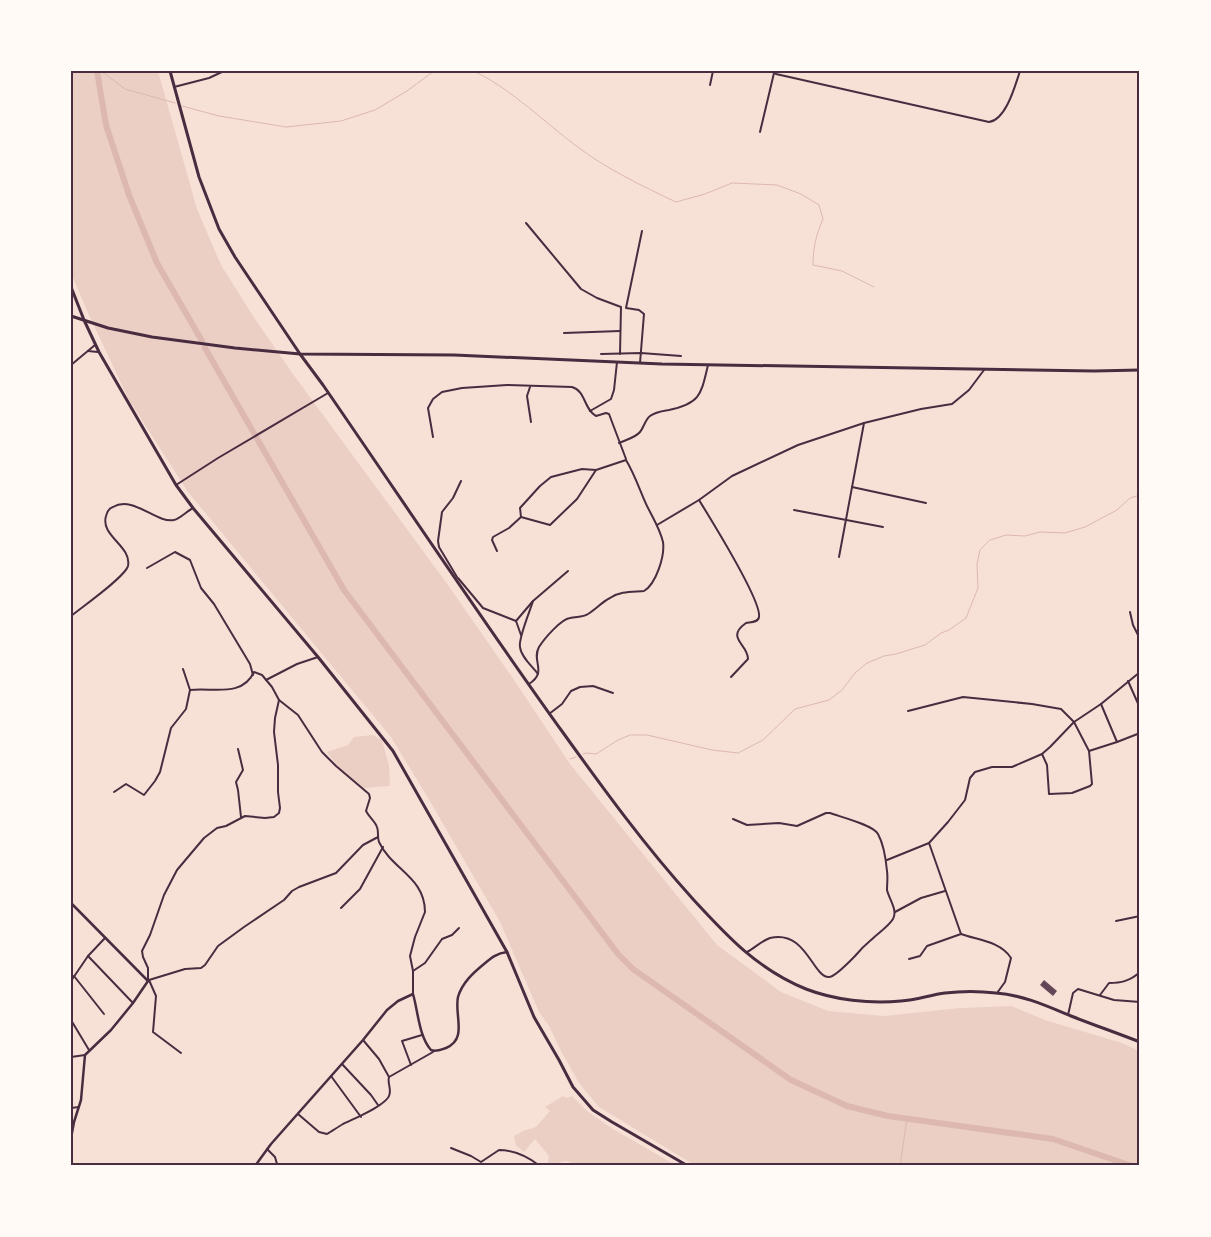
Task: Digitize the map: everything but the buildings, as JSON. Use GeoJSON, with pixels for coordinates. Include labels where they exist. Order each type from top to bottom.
{"type":"FeatureCollection","features":[{"type":"Feature","properties":{"kind":"main road"},"geometry":{"type":"LineString","coordinates":[[170,71],[199,177],[220,228],[236,257],[300,354],[549,714],[652,853],[720,928],[745,953],[783,978],[808,990],[840,998],[886,1002],[918,999],[946,993],[997,993],[1034,1001],[1140,1042]]}},
{"type":"Feature","properties":{"kind":"main road"},"geometry":{"type":"LineString","coordinates":[[71,287],[95,345],[176,485],[193,508],[318,657],[392,751],[507,952],[534,1017],[573,1087],[593,1110],[688,1166]]}},
{"type":"Feature","properties":{"kind":"main road"},"geometry":{"type":"LineString","coordinates":[[71,316],[108,328],[152,337],[234,348],[300,354],[454,355],[708,365],[1094,371],[1140,370]]}},
{"type":"Feature","properties":{"kind":"street"},"geometry":{"type":"LineString","coordinates":[[173,87],[209,78],[224,71]]}},
{"type":"Feature","properties":{"kind":"street"},"geometry":{"type":"LineString","coordinates":[[710,85],[713,71]]}},
{"type":"Feature","properties":{"kind":"street"},"geometry":{"type":"LineString","coordinates":[[760,132],[773,72],[989,122],[996,121],[1002,115],[1020,71]]}},
{"type":"Feature","properties":{"kind":"street"},"geometry":{"type":"LineString","coordinates":[[526,224],[581,289],[597,298],[621,307],[639,310],[644,314],[640,363]]}},
{"type":"Feature","properties":{"kind":"street"},"geometry":{"type":"LineString","coordinates":[[626,308],[642,231]]}},
{"type":"Feature","properties":{"kind":"street"},"geometry":{"type":"LineString","coordinates":[[620,354],[621,307]]}},
{"type":"Feature","properties":{"kind":"street"},"geometry":{"type":"LineString","coordinates":[[564,333],[620,331]]}},
{"type":"Feature","properties":{"kind":"street"},"geometry":{"type":"LineString","coordinates":[[71,365],[95,345]]}},
{"type":"Feature","properties":{"kind":"street"},"geometry":{"type":"LineString","coordinates":[[88,351],[99,352]]}},
{"type":"Feature","properties":{"kind":"street"},"geometry":{"type":"LineString","coordinates":[[601,354],[641,353],[681,356]]}},
{"type":"Feature","properties":{"kind":"street"},"geometry":{"type":"LineString","coordinates":[[590,411],[607,401],[612,395],[617,362]]}},
{"type":"Feature","properties":{"kind":"street"},"geometry":{"type":"LineString","coordinates":[[619,443],[640,432],[652,415],[680,408],[694,402],[704,382],[708,365]]}},
{"type":"Feature","properties":{"kind":"street"},"geometry":{"type":"LineString","coordinates":[[657,525],[699,500],[741,471],[798,445],[864,423],[921,408],[952,404],[969,390],[984,369]]}},
{"type":"Feature","properties":{"kind":"street"},"geometry":{"type":"LineString","coordinates":[[433,437],[428,408],[433,399],[442,392],[462,388],[501,386],[575,387],[580,392],[590,411],[596,416],[609,414],[626,460],[657,525],[663,542],[663,550],[658,572],[650,586],[644,591],[620,593],[612,596],[587,615],[567,618],[562,621],[540,646],[537,655],[538,674],[536,680],[528,684]]}},
{"type":"Feature","properties":{"kind":"street"},"geometry":{"type":"LineString","coordinates":[[530,387],[527,396],[531,422]]}},
{"type":"Feature","properties":{"kind":"street"},"geometry":{"type":"LineString","coordinates":[[176,485],[328,393]]}},
{"type":"Feature","properties":{"kind":"street"},"geometry":{"type":"LineString","coordinates":[[839,557],[864,423]]}},
{"type":"Feature","properties":{"kind":"street"},"geometry":{"type":"LineString","coordinates":[[521,517],[520,508],[551,477],[582,469],[596,470],[626,460]]}},
{"type":"Feature","properties":{"kind":"street"},"geometry":{"type":"LineString","coordinates":[[521,517],[550,525],[577,499],[596,470]]}},
{"type":"Feature","properties":{"kind":"street"},"geometry":{"type":"LineString","coordinates":[[460,481],[451,501],[442,512],[438,541],[439,547],[456,577],[483,608],[516,622],[521,636]]}},
{"type":"Feature","properties":{"kind":"street"},"geometry":{"type":"LineString","coordinates":[[852,486],[926,503]]}},
{"type":"Feature","properties":{"kind":"street"},"geometry":{"type":"LineString","coordinates":[[699,500],[753,593],[759,614],[755,622],[746,623],[738,632],[737,639],[748,657],[746,663],[731,677]]}},
{"type":"Feature","properties":{"kind":"street"},"geometry":{"type":"LineString","coordinates":[[71,616],[120,577],[128,567],[124,551],[108,532],[105,524],[108,511],[112,507],[121,504],[133,505],[169,520],[177,520],[193,508]]}},
{"type":"Feature","properties":{"kind":"street"},"geometry":{"type":"LineString","coordinates":[[794,510],[883,527]]}},
{"type":"Feature","properties":{"kind":"street"},"geometry":{"type":"LineString","coordinates":[[497,551],[492,540],[493,537],[509,528],[521,517]]}},
{"type":"Feature","properties":{"kind":"street"},"geometry":{"type":"LineString","coordinates":[[147,568],[174,552],[190,560],[201,588],[214,604],[250,664],[253,675]]}},
{"type":"Feature","properties":{"kind":"street"},"geometry":{"type":"LineString","coordinates":[[516,622],[533,601],[568,571]]}},
{"type":"Feature","properties":{"kind":"street"},"geometry":{"type":"LineString","coordinates":[[533,601],[521,636],[520,648],[522,654],[538,674]]}},
{"type":"Feature","properties":{"kind":"street"},"geometry":{"type":"LineString","coordinates":[[1130,612],[1133,625],[1140,639]]}},
{"type":"Feature","properties":{"kind":"street"},"geometry":{"type":"LineString","coordinates":[[266,680],[297,664],[318,657]]}},
{"type":"Feature","properties":{"kind":"street"},"geometry":{"type":"LineString","coordinates":[[114,792],[126,784],[144,795],[155,782],[160,772],[171,728],[186,709],[190,690],[183,669]]}},
{"type":"Feature","properties":{"kind":"street"},"geometry":{"type":"LineString","coordinates":[[190,690],[232,690],[244,683],[254,672],[258,673],[272,687],[279,700],[298,715],[321,750],[336,766],[369,794],[370,798],[366,811],[377,826],[378,837],[383,847],[419,887],[424,902],[425,912],[410,956],[413,971],[412,994],[422,1034],[433,1052]]}},
{"type":"Feature","properties":{"kind":"street"},"geometry":{"type":"LineString","coordinates":[[886,861],[929,843],[965,800],[970,778],[975,772],[992,767],[1012,767],[1042,754],[1074,722],[1101,704],[1140,672]]}},
{"type":"Feature","properties":{"kind":"street"},"geometry":{"type":"LineString","coordinates":[[1128,681],[1140,708]]}},
{"type":"Feature","properties":{"kind":"street"},"geometry":{"type":"LineString","coordinates":[[549,714],[562,704],[571,691],[580,687],[594,686],[613,693]]}},
{"type":"Feature","properties":{"kind":"street"},"geometry":{"type":"LineString","coordinates":[[908,711],[963,697],[1057,708],[1074,722],[1089,752],[1092,784],[1072,793],[1052,794],[1048,792],[1046,766],[1042,754]]}},
{"type":"Feature","properties":{"kind":"street"},"geometry":{"type":"LineString","coordinates":[[181,1053],[153,1032],[156,996],[149,980],[148,968],[142,950],[150,935],[170,881],[210,832],[241,817],[265,818],[274,817],[279,813],[278,766],[274,732],[279,700]]}},
{"type":"Feature","properties":{"kind":"street"},"geometry":{"type":"LineString","coordinates":[[1101,704],[1117,742]]}},
{"type":"Feature","properties":{"kind":"street"},"geometry":{"type":"LineString","coordinates":[[1089,752],[1140,733]]}},
{"type":"Feature","properties":{"kind":"street"},"geometry":{"type":"LineString","coordinates":[[238,750],[242,770],[236,782],[241,817]]}},
{"type":"Feature","properties":{"kind":"street"},"geometry":{"type":"LineString","coordinates":[[733,819],[747,825],[779,823],[797,826],[830,813],[876,831],[886,861],[887,890],[895,912],[889,924],[833,976],[823,975],[802,947],[788,940],[775,937],[770,938],[745,953]]}},
{"type":"Feature","properties":{"kind":"street"},"geometry":{"type":"LineString","coordinates":[[71,1138],[81,1100],[85,1055],[88,1050],[111,1030],[149,980],[186,969],[205,966],[218,946],[282,902],[292,891],[336,873],[363,845],[378,837]]}},
{"type":"Feature","properties":{"kind":"street"},"geometry":{"type":"LineString","coordinates":[[929,843],[961,934]]}},
{"type":"Feature","properties":{"kind":"street"},"geometry":{"type":"LineString","coordinates":[[341,908],[363,884],[383,847]]}},
{"type":"Feature","properties":{"kind":"street"},"geometry":{"type":"LineString","coordinates":[[895,912],[921,898],[945,891]]}},
{"type":"Feature","properties":{"kind":"street"},"geometry":{"type":"LineString","coordinates":[[71,903],[149,980]]}},
{"type":"Feature","properties":{"kind":"street"},"geometry":{"type":"LineString","coordinates":[[1116,921],[1140,916]]}},
{"type":"Feature","properties":{"kind":"street"},"geometry":{"type":"LineString","coordinates":[[413,971],[425,963],[442,940],[452,935],[459,928]]}},
{"type":"Feature","properties":{"kind":"street"},"geometry":{"type":"LineString","coordinates":[[909,960],[920,956],[927,946],[961,934],[982,939],[1010,956],[1011,961],[1005,982],[997,993]]}},
{"type":"Feature","properties":{"kind":"street"},"geometry":{"type":"LineString","coordinates":[[71,981],[88,956],[105,938]]}},
{"type":"Feature","properties":{"kind":"street"},"geometry":{"type":"LineString","coordinates":[[389,1077],[433,1052],[452,1045],[458,1037],[458,998],[467,979],[500,953],[507,952]]}},
{"type":"Feature","properties":{"kind":"street"},"geometry":{"type":"LineString","coordinates":[[88,956],[133,1003]]}},
{"type":"Feature","properties":{"kind":"street"},"geometry":{"type":"LineString","coordinates":[[1100,996],[1109,983],[1120,984],[1130,980],[1140,972]]}},
{"type":"Feature","properties":{"kind":"street"},"geometry":{"type":"LineString","coordinates":[[74,976],[104,1014]]}},
{"type":"Feature","properties":{"kind":"street"},"geometry":{"type":"LineString","coordinates":[[1068,1015],[1073,993],[1080,989],[1114,1000],[1140,1002]]}},
{"type":"Feature","properties":{"kind":"street"},"geometry":{"type":"LineString","coordinates":[[255,1166],[387,1010],[398,1001],[412,994]]}},
{"type":"Feature","properties":{"kind":"street"},"geometry":{"type":"LineString","coordinates":[[71,1020],[88,1050]]}},
{"type":"Feature","properties":{"kind":"street"},"geometry":{"type":"LineString","coordinates":[[410,1065],[402,1041],[422,1034]]}},
{"type":"Feature","properties":{"kind":"street"},"geometry":{"type":"LineString","coordinates":[[298,1114],[318,1132],[324,1134],[342,1124],[361,1117],[388,1098],[390,1090],[389,1077],[379,1059],[363,1040]]}},
{"type":"Feature","properties":{"kind":"street"},"geometry":{"type":"LineString","coordinates":[[71,1057],[85,1055]]}},
{"type":"Feature","properties":{"kind":"street"},"geometry":{"type":"LineString","coordinates":[[342,1064],[378,1105]]}},
{"type":"Feature","properties":{"kind":"street"},"geometry":{"type":"LineString","coordinates":[[331,1076],[361,1117]]}},
{"type":"Feature","properties":{"kind":"street"},"geometry":{"type":"LineString","coordinates":[[71,1108],[79,1107]]}},
{"type":"Feature","properties":{"kind":"street"},"geometry":{"type":"LineString","coordinates":[[451,1148],[471,1156],[477,1161],[484,1162],[501,1149],[525,1155],[540,1166]]}},
{"type":"Feature","properties":{"kind":"street"},"geometry":{"type":"LineString","coordinates":[[268,1149],[275,1157],[276,1166]]}},
{"type":"Feature","properties":{"kind":"street"},"geometry":{"type":"LineString","coordinates":[[477,1161],[478,1166]]}},
{"type":"Feature","properties":{"kind":"street"},"geometry":{"type":"LineString","coordinates":[[556,1166],[568,1164],[574,1166]]}},
{"type":"Feature","properties":{"kind":"shaded area"},"geometry":{"type":"Polygon","coordinates":[[[71,71],[158,71],[197,209],[221,265],[253,316],[293,374],[448,585],[570,764],[717,945],[781,992],[828,1011],[884,1016],[960,1008],[1011,1006],[1048,1021],[1119,1042],[1140,1051],[1140,1166],[696,1166],[599,1107],[579,1083],[549,1026],[539,1012],[500,922],[391,737],[188,492],[129,400],[71,273],[71,71]]]}},
{"type":"Feature","properties":{"kind":"shaded area"},"geometry":{"type":"Polygon","coordinates":[[[373,735],[382,740],[389,766],[390,786],[363,788],[343,773],[327,752],[348,745],[354,737],[373,735]]]}},
{"type":"Feature","properties":{"kind":"shaded area"},"geometry":{"type":"Polygon","coordinates":[[[563,1096],[567,1098],[572,1096],[587,1111],[613,1129],[677,1166],[583,1166],[566,1161],[547,1166],[549,1156],[535,1139],[524,1152],[516,1145],[514,1136],[536,1127],[550,1111],[545,1107],[563,1096]]]}},
{"type":"Feature","properties":{"kind":"waterway"},"geometry":{"type":"LineString","coordinates":[[97,71],[106,125],[129,195],[157,263],[202,341]]}},
{"type":"Feature","properties":{"kind":"waterway"},"geometry":{"type":"LineString","coordinates":[[101,71],[125,89],[175,103]]}},
{"type":"Feature","properties":{"kind":"waterway"},"geometry":{"type":"LineString","coordinates":[[182,106],[219,116],[286,127],[341,121],[375,110],[407,91],[434,71]]}},
{"type":"Feature","properties":{"kind":"waterway"},"geometry":{"type":"LineString","coordinates":[[474,71],[515,97],[590,156],[626,177],[676,202],[705,194],[732,183],[777,185],[801,194],[819,205],[823,219],[815,242],[813,265],[842,271],[874,287]]}},
{"type":"Feature","properties":{"kind":"waterway"},"geometry":{"type":"LineString","coordinates":[[205,348],[344,590],[618,954],[633,969],[791,1080],[847,1106],[888,1116],[1053,1139],[1132,1166]]}},
{"type":"Feature","properties":{"kind":"waterway"},"geometry":{"type":"LineString","coordinates":[[583,754],[596,754],[630,735],[647,735],[712,750],[738,753],[763,740],[795,709],[829,700],[842,690],[855,673],[867,663],[884,656],[925,645],[966,618],[978,588],[977,564],[980,550],[990,540],[1006,535],[1025,536],[1040,532],[1065,533],[1085,527],[1117,510],[1130,498],[1140,495]]}},
{"type":"Feature","properties":{"kind":"waterway"},"geometry":{"type":"LineString","coordinates":[[570,759],[576,757]]}},
{"type":"Feature","properties":{"kind":"waterway"},"geometry":{"type":"LineString","coordinates":[[900,1166],[907,1119]]}}]}
